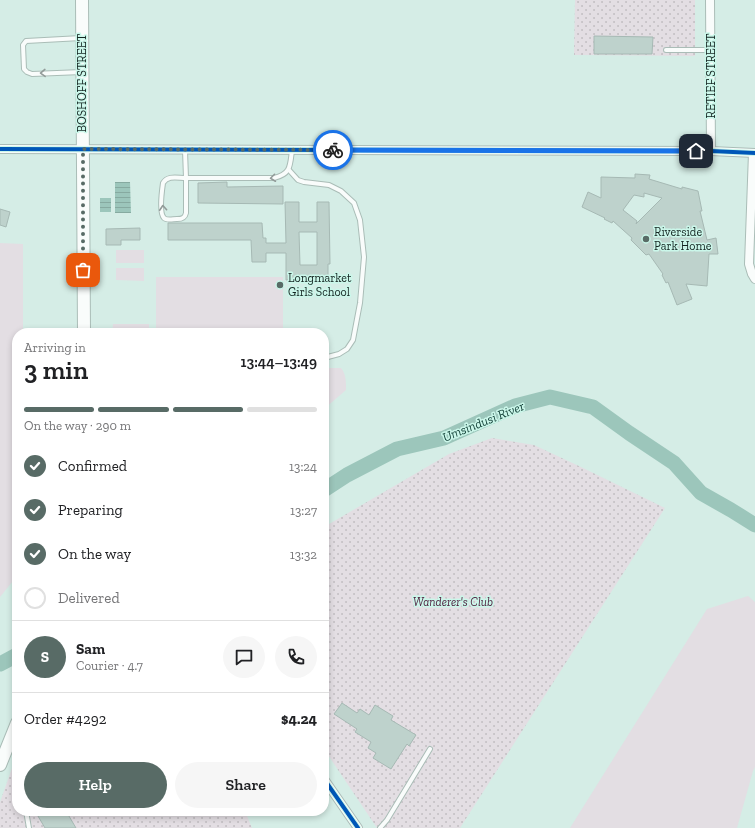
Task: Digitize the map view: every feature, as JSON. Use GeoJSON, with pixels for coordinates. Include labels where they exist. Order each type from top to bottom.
{"type":"FeatureCollection","features":[{"type":"Feature","properties":{"kind":"main road","name":"BOSHOFF STREET"},"geometry":{"type":"LineString","coordinates":[[82,0],[84,328]]}},
{"type":"Feature","properties":{"kind":"main road"},"geometry":{"type":"LineString","coordinates":[[0,765],[12,735]]}},
{"type":"Feature","properties":{"kind":"street","name":"RETIEF STREET"},"geometry":{"type":"LineString","coordinates":[[710,0],[711,151]]}},
{"type":"Feature","properties":{"kind":"street"},"geometry":{"type":"LineString","coordinates":[[0,149],[711,151],[754,153],[749,264],[755,279]]}},
{"type":"Feature","properties":{"kind":"street"},"geometry":{"type":"LineString","coordinates":[[329,786],[358,828]]}},
{"type":"Feature","properties":{"kind":"lane"},"geometry":{"type":"LineString","coordinates":[[82,38],[26,41],[23,45],[24,69],[27,72],[32,74],[82,72]]}},
{"type":"Feature","properties":{"kind":"lane"},"geometry":{"type":"LineString","coordinates":[[666,50],[711,50]]}},
{"type":"Feature","properties":{"kind":"lane"},"geometry":{"type":"LineString","coordinates":[[185,150],[186,178],[186,213],[182,219],[168,220],[164,218],[162,213],[163,183],[165,179],[169,177],[186,178],[274,178],[289,170],[292,150]]}},
{"type":"Feature","properties":{"kind":"lane"},"geometry":{"type":"LineString","coordinates":[[289,170],[298,180],[329,185],[341,191],[354,203],[360,220],[364,257],[360,303],[353,340],[347,349],[339,354],[329,357]]}},
{"type":"Feature","properties":{"kind":"lane"},"geometry":{"type":"LineString","coordinates":[[380,828],[387,820],[430,749]]}},
{"type":"Feature","properties":{"kind":"lane"},"geometry":{"type":"LineString","coordinates":[[27,816],[29,828]]}},
{"type":"Feature","properties":{"kind":"green space"},"geometry":{"type":"Polygon","coordinates":[[[575,0],[695,0],[695,56],[574,55],[575,0]]]}},
{"type":"Feature","properties":{"kind":"green space"},"geometry":{"type":"Polygon","coordinates":[[[0,243],[23,244],[23,328],[12,328],[12,582],[0,597],[0,243]]]}},
{"type":"Feature","properties":{"kind":"green space"},"geometry":{"type":"Polygon","coordinates":[[[116,250],[144,250],[144,263],[116,263],[116,250]]]}},
{"type":"Feature","properties":{"kind":"green space"},"geometry":{"type":"Polygon","coordinates":[[[116,268],[144,268],[144,281],[116,280],[116,268]]]}},
{"type":"Feature","properties":{"kind":"green space"},"geometry":{"type":"Polygon","coordinates":[[[156,277],[283,277],[283,328],[156,328],[156,277]]]}},
{"type":"Feature","properties":{"kind":"green space"},"geometry":{"type":"Polygon","coordinates":[[[113,324],[149,324],[149,328],[113,328],[113,324]]]}},
{"type":"Feature","properties":{"kind":"green space"},"geometry":{"type":"Polygon","coordinates":[[[329,368],[341,368],[343,370],[346,381],[346,390],[329,405],[329,368]]]}},
{"type":"Feature","properties":{"kind":"green space","name":"Wanderer's Club"},"geometry":{"type":"Polygon","coordinates":[[[492,438],[534,445],[665,508],[460,828],[377,828],[329,756],[329,524],[449,454],[492,438]]]}},
{"type":"Feature","properties":{"kind":"green space"},"geometry":{"type":"Polygon","coordinates":[[[748,596],[755,602],[755,767],[737,828],[570,828],[707,609],[748,596]]]}},
{"type":"Feature","properties":{"kind":"green space"},"geometry":{"type":"Polygon","coordinates":[[[12,768],[12,816],[247,816],[252,828],[0,828],[0,802],[12,768]]]}},
{"type":"Feature","properties":{"kind":"shaded area"},"geometry":{"type":"Polygon","coordinates":[[[115,182],[130,182],[131,213],[115,213],[115,182]]]}},
{"type":"Feature","properties":{"kind":"shaded area"},"geometry":{"type":"Polygon","coordinates":[[[100,198],[111,198],[111,212],[100,212],[100,198]]]}},
{"type":"Feature","properties":{"kind":"building"},"geometry":{"type":"Polygon","coordinates":[[[594,36],[653,37],[652,54],[594,54],[594,36]]]}},
{"type":"Feature","properties":{"kind":"building","name":"Riverside Park Home"},"geometry":{"type":"Polygon","coordinates":[[[635,174],[650,175],[649,179],[682,189],[682,187],[698,191],[702,211],[700,211],[707,240],[716,238],[718,254],[709,254],[707,286],[686,284],[692,299],[677,305],[668,282],[666,283],[662,275],[663,274],[649,254],[646,255],[631,240],[632,238],[613,221],[612,223],[582,207],[588,192],[601,198],[601,177],[635,178],[635,174]],[[644,193],[644,197],[634,195],[623,210],[637,221],[636,224],[662,198],[644,193]]]}},
{"type":"Feature","properties":{"kind":"building"},"geometry":{"type":"Polygon","coordinates":[[[227,182],[227,187],[283,186],[283,204],[198,203],[198,183],[227,182]]]}},
{"type":"Feature","properties":{"kind":"building"},"geometry":{"type":"Polygon","coordinates":[[[285,202],[299,202],[299,222],[317,222],[317,202],[329,202],[330,264],[328,264],[328,280],[286,280],[286,253],[266,253],[266,262],[252,262],[251,240],[168,240],[168,223],[262,223],[263,238],[266,238],[266,243],[286,243],[285,202]],[[299,232],[300,265],[317,265],[317,232],[299,232]]]}},
{"type":"Feature","properties":{"kind":"building"},"geometry":{"type":"Polygon","coordinates":[[[0,209],[10,212],[6,227],[0,225],[0,209]]]}},
{"type":"Feature","properties":{"kind":"building"},"geometry":{"type":"Polygon","coordinates":[[[140,228],[140,240],[121,240],[121,245],[106,245],[106,229],[140,228]]]}},
{"type":"Feature","properties":{"kind":"building"},"geometry":{"type":"Polygon","coordinates":[[[342,703],[357,713],[360,709],[369,715],[375,705],[393,716],[391,720],[416,735],[409,746],[407,744],[391,769],[373,758],[376,753],[368,748],[371,742],[355,732],[357,729],[334,714],[342,703]]]}},
{"type":"Feature","properties":{"kind":"building"},"geometry":{"type":"Polygon","coordinates":[[[38,816],[69,816],[76,828],[45,828],[38,816]]]}},
{"type":"Feature","properties":{"kind":"waterway","name":"Umsindusi River"},"geometry":{"type":"LineString","coordinates":[[329,487],[347,475],[397,449],[444,438],[515,406],[550,397],[593,407],[674,463],[701,493],[755,525]]}},
{"type":"Feature","properties":{"kind":"waterway","name":"Umsindusi River"},"geometry":{"type":"LineString","coordinates":[[0,664],[12,658]]}},
{"type":"Feature","properties":{"kind":"cycle path"},"geometry":{"type":"LineString","coordinates":[[0,149],[711,151],[755,153]]}},
{"type":"Feature","properties":{"kind":"cycle path"},"geometry":{"type":"LineString","coordinates":[[329,786],[358,828]]}},
{"type":"Feature","properties":{"kind":"way so far"},"geometry":{"type":"LineString","coordinates":[[83,270],[83,149],[333,150]]}},
{"type":"Feature","properties":{"kind":"place","name":"Riverside Park Home"},"geometry":{"type":"Point","coordinates":[646,239]}},
{"type":"Feature","properties":{"kind":"place","name":"Longmarket Girls School"},"geometry":{"type":"Point","coordinates":[280,285]}},
{"type":"Feature","properties":{"kind":"route"},"geometry":{"type":"LineString","coordinates":[[333,150],[696,151]]}}]}
